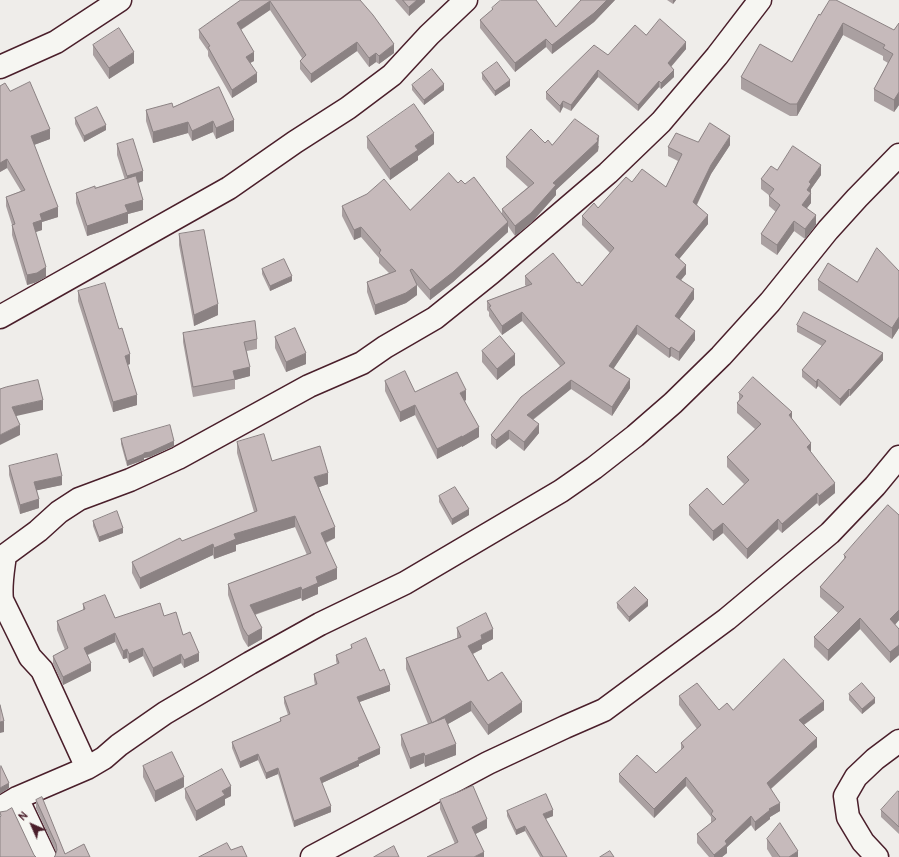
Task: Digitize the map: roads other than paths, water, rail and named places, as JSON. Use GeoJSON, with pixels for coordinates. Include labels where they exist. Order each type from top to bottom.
{"type":"FeatureCollection","features":[{"type":"Feature","properties":{"kind":"street"},"geometry":{"type":"LineString","coordinates":[[0,67],[56,42],[120,0]]}},
{"type":"Feature","properties":{"kind":"street"},"geometry":{"type":"LineString","coordinates":[[0,317],[229,188],[295,142],[348,108],[392,75],[429,35],[466,0]]}},
{"type":"Feature","properties":{"kind":"street"},"geometry":{"type":"LineString","coordinates":[[87,768],[42,670],[30,656],[2,600],[0,592],[3,557],[38,531],[59,512],[79,499],[130,480],[178,458],[309,386],[362,363],[385,347],[435,318],[491,273],[608,173],[661,122],[717,56],[760,0]]}},
{"type":"Feature","properties":{"kind":"street"},"geometry":{"type":"LineString","coordinates":[[45,857],[9,803],[87,768],[104,758],[119,744],[165,713],[320,624],[405,583],[561,492],[594,468],[662,412],[721,356],[770,302],[828,230],[899,155]]}},
{"type":"Feature","properties":{"kind":"street"},"geometry":{"type":"LineString","coordinates":[[312,857],[488,763],[604,710],[727,619],[830,533],[875,486],[899,457]]}},
{"type":"Feature","properties":{"kind":"street"},"geometry":{"type":"LineString","coordinates":[[877,857],[863,842],[848,817],[845,796],[856,777],[875,759],[899,741]]}}]}
